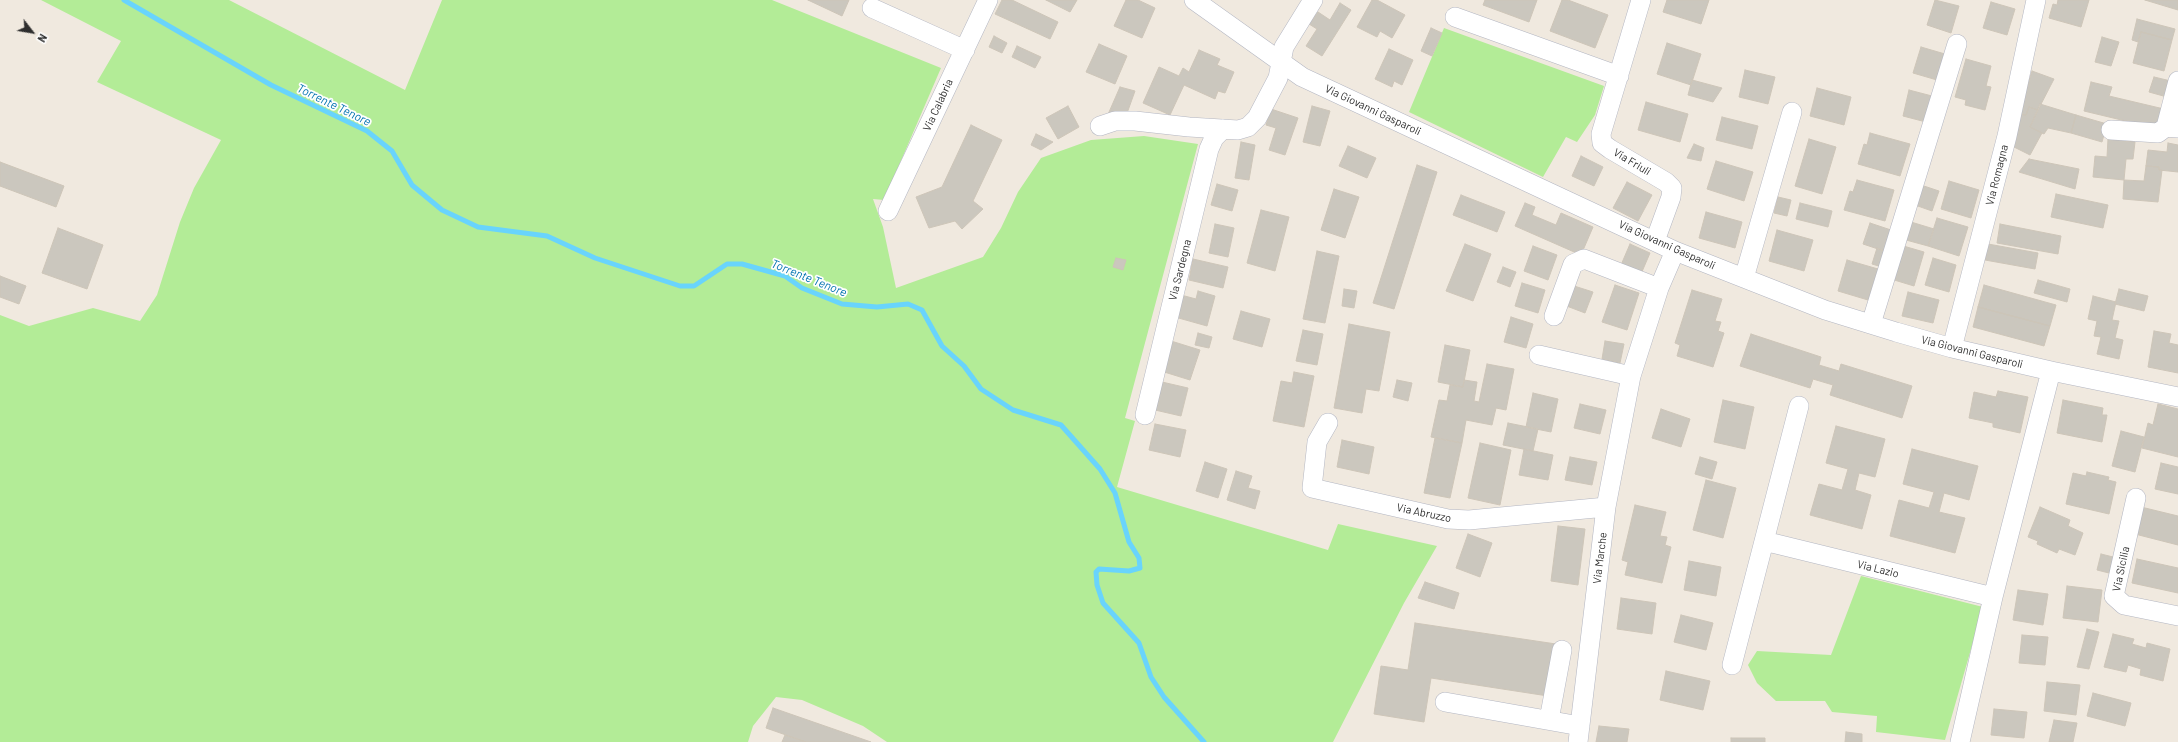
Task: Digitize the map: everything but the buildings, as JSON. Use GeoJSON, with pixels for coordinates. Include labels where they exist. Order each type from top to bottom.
{"type":"FeatureCollection","features":[{"type":"Feature","properties":{"kind":"street","name":"Via Calabria"},"geometry":{"type":"LineString","coordinates":[[888,211],[988,0]]}},
{"type":"Feature","properties":{"kind":"street","name":"Via Giovanni Gasparoli"},"geometry":{"type":"LineString","coordinates":[[1194,0],[1281,64],[1302,77],[1655,242],[1744,278],[1825,310],[1952,348],[2051,371],[2178,397]]}},
{"type":"Feature","properties":{"kind":"street"},"geometry":{"type":"LineString","coordinates":[[1100,126],[1115,121],[1135,121],[1238,130],[1248,127],[1256,118],[1278,78],[1284,47],[1312,0]]}},
{"type":"Feature","properties":{"kind":"street","name":"Via Friuli"},"geometry":{"type":"LineString","coordinates":[[1641,0],[1602,134],[1602,143],[1666,182],[1672,188],[1671,197],[1655,242]]}},
{"type":"Feature","properties":{"kind":"street","name":"Via Romagna"},"geometry":{"type":"LineString","coordinates":[[1952,348],[2007,136],[2036,0]]}},
{"type":"Feature","properties":{"kind":"street"},"geometry":{"type":"LineString","coordinates":[[872,8],[965,50]]}},
{"type":"Feature","properties":{"kind":"street"},"geometry":{"type":"LineString","coordinates":[[1455,18],[1619,76]]}},
{"type":"Feature","properties":{"kind":"street"},"geometry":{"type":"LineString","coordinates":[[1871,324],[1957,44]]}},
{"type":"Feature","properties":{"kind":"street"},"geometry":{"type":"LineString","coordinates":[[2111,130],[2158,133],[2172,128],[2178,81]]}},
{"type":"Feature","properties":{"kind":"street"},"geometry":{"type":"LineString","coordinates":[[1744,278],[1792,112]]}},
{"type":"Feature","properties":{"kind":"street","name":"Via Sardegna"},"geometry":{"type":"LineString","coordinates":[[1145,415],[1209,149],[1214,138],[1223,129]]}},
{"type":"Feature","properties":{"kind":"street","name":"Via Marche"},"geometry":{"type":"LineString","coordinates":[[1579,734],[1606,507],[1631,376],[1659,288],[1675,250]]}},
{"type":"Feature","properties":{"kind":"street"},"geometry":{"type":"LineString","coordinates":[[1554,316],[1573,264],[1584,259],[1659,288]]}},
{"type":"Feature","properties":{"kind":"street"},"geometry":{"type":"LineString","coordinates":[[1539,355],[1631,376]]}},
{"type":"Feature","properties":{"kind":"street"},"geometry":{"type":"LineString","coordinates":[[1960,742],[1993,597],[2051,371]]}},
{"type":"Feature","properties":{"kind":"street"},"geometry":{"type":"LineString","coordinates":[[1732,665],[1799,406]]}},
{"type":"Feature","properties":{"kind":"street","name":"Via Abruzzo"},"geometry":{"type":"LineString","coordinates":[[1328,423],[1317,442],[1312,488],[1448,519],[1469,520],[1606,507]]}},
{"type":"Feature","properties":{"kind":"street","name":"Via Sicilia"},"geometry":{"type":"LineString","coordinates":[[2136,498],[2114,596],[2124,605],[2178,616]]}},
{"type":"Feature","properties":{"kind":"street","name":"Via Lazio"},"geometry":{"type":"LineString","coordinates":[[1764,541],[1993,597]]}},
{"type":"Feature","properties":{"kind":"street"},"geometry":{"type":"LineString","coordinates":[[1549,720],[1562,650]]}},
{"type":"Feature","properties":{"kind":"street"},"geometry":{"type":"LineString","coordinates":[[1445,702],[1549,720],[1579,734]]}},
{"type":"Feature","properties":{"kind":"green space"},"geometry":{"type":"Polygon","coordinates":[[[41,0],[229,0],[405,90],[442,0],[772,0],[941,68],[884,200],[873,199],[883,227],[896,288],[983,257],[1001,228],[1018,192],[1041,158],[1091,140],[1144,136],[1198,144],[1125,418],[1135,421],[1117,487],[1328,550],[1338,524],[1437,546],[1404,603],[1333,742],[887,742],[863,726],[802,700],[776,697],[753,726],[748,742],[0,742],[0,315],[29,326],[93,308],[140,321],[157,295],[180,222],[194,188],[221,140],[97,82],[121,41],[41,0]]]}},
{"type":"Feature","properties":{"kind":"green space"},"geometry":{"type":"Polygon","coordinates":[[[1444,28],[1604,86],[1595,115],[1577,142],[1566,137],[1543,177],[1409,112],[1444,28]]]}},
{"type":"Feature","properties":{"kind":"green space"},"geometry":{"type":"Polygon","coordinates":[[[1861,576],[1983,607],[1945,740],[1876,732],[1877,716],[1832,712],[1825,701],[1776,701],[1757,683],[1748,665],[1757,651],[1831,655],[1861,576]]]}},
{"type":"Feature","properties":{"kind":"waterway","name":"Torrente Tenore"},"geometry":{"type":"LineString","coordinates":[[124,0],[271,85],[367,131],[392,151],[412,185],[442,210],[478,227],[547,236],[595,258],[680,286],[694,286],[727,264],[742,264],[785,276],[802,288],[842,304],[877,307],[908,304],[922,310],[942,346],[964,366],[981,389],[1013,410],[1061,425],[1100,469],[1115,493],[1129,542],[1139,558],[1140,568],[1129,571],[1099,569],[1096,572],[1097,585],[1103,603],[1139,643],[1151,677],[1164,697],[1204,742]]}}]}
